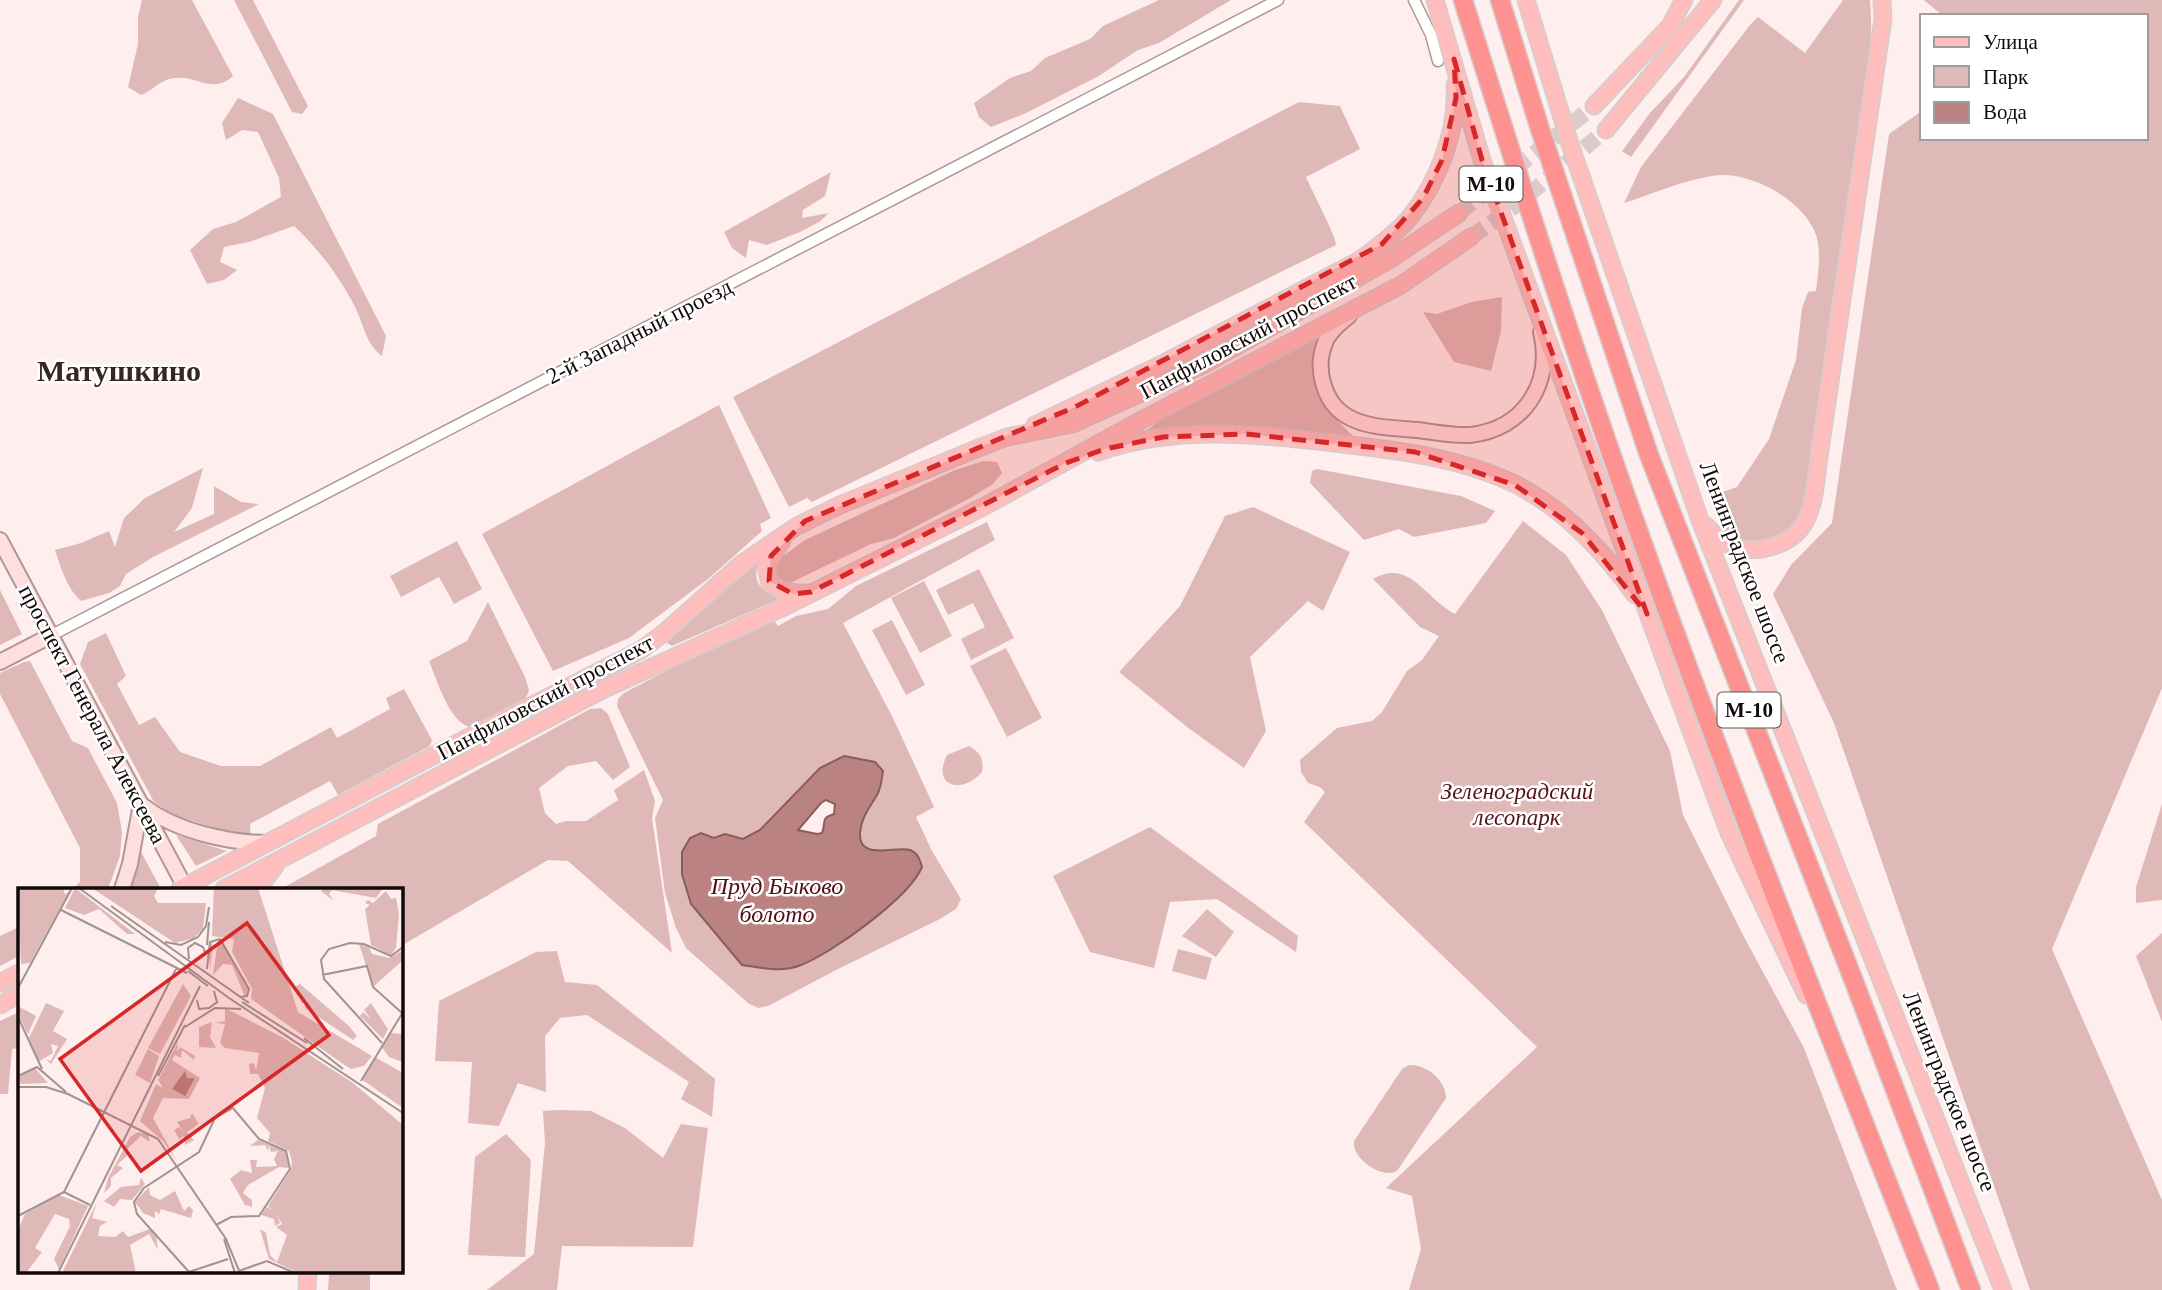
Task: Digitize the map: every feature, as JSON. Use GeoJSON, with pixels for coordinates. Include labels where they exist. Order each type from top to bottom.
{"type":"FeatureCollection","features":[{"type":"Feature","properties":{"kind":"highway","name":"М-10"},"geometry":{"type":"LineString","coordinates":[[1463,0],[1615,466],[1727,771],[1930,1290]]}},
{"type":"Feature","properties":{"kind":"highway","name":"М-10"},"geometry":{"type":"LineString","coordinates":[[1500,0],[1539,126],[1649,455],[1971,1290]]}},
{"type":"Feature","properties":{"kind":"main road","name":"М-10"},"geometry":{"type":"LineString","coordinates":[[1436,0],[1446,60],[1729,833],[1844,1073]]}},
{"type":"Feature","properties":{"kind":"main road"},"geometry":{"type":"LineString","coordinates":[[1670,26],[1684,0]]}},
{"type":"Feature","properties":{"kind":"main road"},"geometry":{"type":"LineString","coordinates":[[1594,106],[1692,0]]}},
{"type":"Feature","properties":{"kind":"main road"},"geometry":{"type":"LineString","coordinates":[[1606,130],[1713,0]]}},
{"type":"Feature","properties":{"kind":"main road"},"geometry":{"type":"LineString","coordinates":[[1700,520],[1715,536],[1729,545],[1760,550],[1789,538],[1807,520],[1819,457],[1883,19],[1882,0]]}},
{"type":"Feature","properties":{"kind":"main road","name":"Ленинградское шоссе"},"geometry":{"type":"LineString","coordinates":[[1528,3],[1571,147],[1700,520],[2003,1290]]}},
{"type":"Feature","properties":{"kind":"main road"},"geometry":{"type":"LineString","coordinates":[[1007,437],[1162,364],[1360,260],[1382,243],[1409,218],[1423,198],[1442,160],[1456,98],[1446,60]]}},
{"type":"Feature","properties":{"kind":"main road","name":"Панфиловский проспект"},"geometry":{"type":"LineString","coordinates":[[184,888],[640,650],[665,632],[741,564],[797,526],[840,505],[1007,437],[1072,424],[1205,364],[1389,260],[1459,213]]}},
{"type":"Feature","properties":{"kind":"main road","name":"Панфиловский проспект"},"geometry":{"type":"LineString","coordinates":[[226,888],[603,690],[811,592],[1066,463],[1138,422],[1401,285],[1471,237]]}},
{"type":"Feature","properties":{"kind":"main road"},"geometry":{"type":"LineString","coordinates":[[1366,304],[1334,330],[1325,342],[1321,356],[1322,372],[1329,401],[1347,416],[1366,424],[1469,435],[1503,428],[1522,411],[1535,394],[1544,366],[1535,307]]}},
{"type":"Feature","properties":{"kind":"main road"},"geometry":{"type":"LineString","coordinates":[[1066,463],[1133,442],[1163,437],[1246,433],[1415,452],[1450,460],[1515,485],[1561,514],[1603,555],[1647,614]]}},
{"type":"Feature","properties":{"kind":"main road"},"geometry":{"type":"LineString","coordinates":[[797,526],[771,556],[766,572],[769,581],[784,591],[793,594],[811,592]]}},
{"type":"Feature","properties":{"kind":"main road","name":"проспект Генерала Алексеева"},"geometry":{"type":"LineString","coordinates":[[0,540],[184,888]]}},
{"type":"Feature","properties":{"kind":"main road","name":"2-й Западный проезд"},"geometry":{"type":"LineString","coordinates":[[0,662],[52,635]]}},
{"type":"Feature","properties":{"kind":"main road"},"geometry":{"type":"LineString","coordinates":[[122,888],[130,864],[141,804],[157,816],[222,839],[240,843],[268,843]]}},
{"type":"Feature","properties":{"kind":"main road"},"geometry":{"type":"LineString","coordinates":[[259,888],[278,861]]}},
{"type":"Feature","properties":{"kind":"main road"},"geometry":{"type":"LineString","coordinates":[[0,983],[18,974]]}},
{"type":"Feature","properties":{"kind":"main road"},"geometry":{"type":"LineString","coordinates":[[0,1005],[18,996]]}},
{"type":"Feature","properties":{"kind":"main road"},"geometry":{"type":"LineString","coordinates":[[307,1290],[308,1272]]}},
{"type":"Feature","properties":{"kind":"street","name":"2-й Западный проезд"},"geometry":{"type":"LineString","coordinates":[[52,635],[1278,0]]}},
{"type":"Feature","properties":{"kind":"street"},"geometry":{"type":"LineString","coordinates":[[1414,0],[1446,60]]}},
{"type":"Feature","properties":{"kind":"highlighted area"},"geometry":{"type":"Polygon","coordinates":[[[1454,59],[1482,160],[1647,614],[1582,533],[1515,485],[1415,452],[1246,434],[1163,437],[1105,449],[1066,463],[811,592],[793,594],[769,581],[771,556],[805,521],[1075,407],[1382,244],[1423,198],[1442,160],[1456,98],[1454,59]]]}},
{"type":"Feature","properties":{"kind":"green space"},"geometry":{"type":"Polygon","coordinates":[[[142,0],[192,0],[233,76],[218,84],[183,78],[170,79],[141,95],[128,87],[138,44],[138,17],[142,0]]]}},
{"type":"Feature","properties":{"kind":"green space"},"geometry":{"type":"Polygon","coordinates":[[[234,0],[253,0],[308,106],[302,114],[292,112],[234,0]]]}},
{"type":"Feature","properties":{"kind":"green space"},"geometry":{"type":"Polygon","coordinates":[[[1159,0],[1231,0],[1159,43],[1138,50],[1097,77],[1024,114],[991,127],[979,117],[974,103],[1010,78],[1031,71],[1045,58],[1090,39],[1103,26],[1159,0]]]}},
{"type":"Feature","properties":{"kind":"green space"},"geometry":{"type":"Polygon","coordinates":[[[1739,0],[1744,0],[1631,157],[1622,151],[1650,113],[1684,77],[1739,0]]]}},
{"type":"Feature","properties":{"kind":"green space"},"geometry":{"type":"Polygon","coordinates":[[[1843,0],[1870,0],[1868,82],[1834,288],[1805,503],[1792,525],[1782,534],[1762,541],[1741,541],[1725,531],[1719,522],[1728,517],[1720,493],[1737,487],[1769,439],[1796,360],[1802,308],[1808,292],[1816,291],[1819,258],[1817,238],[1811,224],[1789,200],[1758,183],[1726,175],[1678,184],[1624,203],[1641,167],[1758,17],[1805,53],[1843,0]]]}},
{"type":"Feature","properties":{"kind":"green space"},"geometry":{"type":"Polygon","coordinates":[[[1924,0],[2162,0],[2162,688],[2052,949],[2162,1200],[2162,1290],[2030,1290],[1834,723],[1773,594],[1791,565],[1832,523],[1889,134],[1920,112],[1920,140],[2148,140],[2148,14],[1941,14],[1924,0]]]}},
{"type":"Feature","properties":{"kind":"green space"},"geometry":{"type":"Polygon","coordinates":[[[238,98],[273,114],[386,336],[382,356],[369,340],[356,309],[337,276],[294,226],[249,242],[224,247],[220,262],[237,270],[224,280],[207,284],[190,250],[213,229],[236,222],[281,197],[279,178],[258,132],[242,130],[226,140],[222,123],[238,98]]]}},
{"type":"Feature","properties":{"kind":"green space"},"geometry":{"type":"Polygon","coordinates":[[[1299,102],[1340,106],[1360,149],[1306,177],[1336,245],[812,502],[807,498],[789,507],[733,397],[1299,102]]]}},
{"type":"Feature","properties":{"kind":"green space"},"geometry":{"type":"Polygon","coordinates":[[[831,172],[825,196],[803,210],[802,218],[829,213],[819,222],[767,245],[749,240],[746,258],[732,248],[724,232],[831,172]]]}},
{"type":"Feature","properties":{"kind":"green space"},"geometry":{"type":"Polygon","coordinates":[[[1502,297],[1501,331],[1491,371],[1454,362],[1423,312],[1437,314],[1471,302],[1502,297]]]}},
{"type":"Feature","properties":{"kind":"green space"},"geometry":{"type":"Polygon","coordinates":[[[1316,337],[1315,376],[1327,410],[1355,438],[1251,427],[1146,431],[1165,416],[1316,337]]]}},
{"type":"Feature","properties":{"kind":"green space"},"geometry":{"type":"Polygon","coordinates":[[[719,405],[771,518],[760,524],[762,531],[708,579],[629,638],[553,671],[482,534],[719,405]]]}},
{"type":"Feature","properties":{"kind":"green space"},"geometry":{"type":"Polygon","coordinates":[[[983,461],[997,462],[1002,473],[993,484],[972,497],[894,538],[871,544],[790,583],[781,580],[776,574],[774,568],[779,559],[805,540],[955,470],[983,461]]]}},
{"type":"Feature","properties":{"kind":"green space"},"geometry":{"type":"Polygon","coordinates":[[[203,468],[192,508],[174,532],[214,514],[214,486],[241,502],[259,504],[153,557],[126,574],[120,586],[109,593],[81,601],[68,584],[55,550],[109,531],[115,547],[124,518],[145,498],[203,468]]]}},
{"type":"Feature","properties":{"kind":"green space"},"geometry":{"type":"Polygon","coordinates":[[[1317,469],[1461,496],[1495,511],[1486,523],[1414,537],[1399,529],[1364,540],[1310,483],[1312,471],[1317,469]]]}},
{"type":"Feature","properties":{"kind":"green space"},"geometry":{"type":"Polygon","coordinates":[[[1253,507],[1350,552],[1323,611],[1308,601],[1250,657],[1266,731],[1244,768],[1187,727],[1119,672],[1180,606],[1225,516],[1253,507]]]}},
{"type":"Feature","properties":{"kind":"green space","name":"Зеленоградский лесопарк"},"geometry":{"type":"Polygon","coordinates":[[[1523,521],[1566,555],[1602,610],[1670,751],[1683,815],[1804,1048],[1897,1290],[1409,1290],[1421,1249],[1412,1196],[1386,1188],[1537,1047],[1304,822],[1325,792],[1308,783],[1301,772],[1300,760],[1337,728],[1372,721],[1382,712],[1407,671],[1422,660],[1439,636],[1420,627],[1373,579],[1397,573],[1407,577],[1455,614],[1523,521]]]}},
{"type":"Feature","properties":{"kind":"green space"},"geometry":{"type":"Polygon","coordinates":[[[987,522],[995,540],[843,623],[893,718],[934,807],[916,817],[932,851],[961,899],[956,909],[938,920],[768,1006],[758,1008],[748,1003],[686,948],[676,928],[665,893],[655,818],[663,800],[617,706],[618,699],[624,693],[771,616],[778,626],[796,616],[828,609],[856,586],[987,522]],[[820,768],[760,830],[743,839],[725,834],[714,838],[701,834],[690,838],[800,966],[848,938],[895,902],[910,850],[876,852],[866,848],[861,842],[860,834],[865,815],[879,791],[820,768]]]}},
{"type":"Feature","properties":{"kind":"green space"},"geometry":{"type":"Polygon","coordinates":[[[457,541],[482,589],[454,604],[439,577],[401,597],[390,576],[457,541]]]}},
{"type":"Feature","properties":{"kind":"green space"},"geometry":{"type":"Polygon","coordinates":[[[758,562],[757,581],[767,592],[779,599],[672,646],[667,643],[668,639],[758,562]]]}},
{"type":"Feature","properties":{"kind":"green space"},"geometry":{"type":"Polygon","coordinates":[[[979,569],[1014,638],[971,660],[961,639],[985,627],[973,603],[948,615],[936,590],[979,569]]]}},
{"type":"Feature","properties":{"kind":"green space"},"geometry":{"type":"Polygon","coordinates":[[[924,581],[952,636],[920,653],[891,598],[924,581]]]}},
{"type":"Feature","properties":{"kind":"green space"},"geometry":{"type":"Polygon","coordinates":[[[0,590],[22,634],[0,645],[0,590]]]}},
{"type":"Feature","properties":{"kind":"green space"},"geometry":{"type":"Polygon","coordinates":[[[488,602],[529,690],[526,698],[470,727],[463,724],[450,709],[429,661],[467,641],[488,602]]]}},
{"type":"Feature","properties":{"kind":"green space"},"geometry":{"type":"Polygon","coordinates":[[[892,620],[925,685],[906,695],[872,630],[892,620]]]}},
{"type":"Feature","properties":{"kind":"green space"},"geometry":{"type":"Polygon","coordinates":[[[106,633],[126,676],[117,684],[139,725],[155,717],[180,752],[221,766],[260,766],[331,727],[337,738],[390,709],[386,698],[404,689],[432,740],[430,746],[338,795],[330,781],[250,824],[251,839],[173,815],[154,802],[80,664],[88,642],[106,633]]]}},
{"type":"Feature","properties":{"kind":"green space"},"geometry":{"type":"Polygon","coordinates":[[[1006,648],[1042,718],[1007,737],[970,666],[1006,648]]]}},
{"type":"Feature","properties":{"kind":"green space"},"geometry":{"type":"Polygon","coordinates":[[[30,661],[72,741],[88,748],[117,803],[122,832],[120,856],[108,888],[74,888],[80,882],[80,848],[0,694],[0,673],[30,661]]]}},
{"type":"Feature","properties":{"kind":"green space"},"geometry":{"type":"Polygon","coordinates":[[[601,708],[608,714],[630,767],[613,780],[596,761],[568,766],[539,788],[545,813],[556,824],[586,821],[618,800],[614,790],[644,770],[655,801],[652,818],[672,953],[568,861],[548,860],[402,945],[402,888],[283,888],[376,836],[378,824],[590,709],[601,708]]]}},
{"type":"Feature","properties":{"kind":"green space"},"geometry":{"type":"Polygon","coordinates":[[[969,746],[981,757],[982,772],[966,784],[951,784],[943,774],[947,755],[969,746]]]}},
{"type":"Feature","properties":{"kind":"green space"},"geometry":{"type":"Polygon","coordinates":[[[2162,804],[2162,900],[2136,903],[2136,887],[2162,804]]]}},
{"type":"Feature","properties":{"kind":"green space"},"geometry":{"type":"Polygon","coordinates":[[[1150,827],[1298,936],[1296,952],[1217,899],[1170,902],[1154,968],[1090,952],[1053,876],[1150,827]]]}},
{"type":"Feature","properties":{"kind":"green space"},"geometry":{"type":"Polygon","coordinates":[[[176,835],[227,851],[196,866],[176,835]]]}},
{"type":"Feature","properties":{"kind":"green space"},"geometry":{"type":"Polygon","coordinates":[[[140,850],[160,887],[130,888],[140,850]]]}},
{"type":"Feature","properties":{"kind":"green space"},"geometry":{"type":"Polygon","coordinates":[[[1207,909],[1234,932],[1216,957],[1182,936],[1207,909]]]}},
{"type":"Feature","properties":{"kind":"green space"},"geometry":{"type":"Polygon","coordinates":[[[18,927],[18,957],[0,966],[0,936],[18,927]]]}},
{"type":"Feature","properties":{"kind":"green space"},"geometry":{"type":"Polygon","coordinates":[[[2162,933],[2162,1022],[2136,956],[2162,933]]]}},
{"type":"Feature","properties":{"kind":"green space"},"geometry":{"type":"Polygon","coordinates":[[[1178,949],[1212,958],[1206,980],[1172,971],[1178,949]]]}},
{"type":"Feature","properties":{"kind":"green space"},"geometry":{"type":"Polygon","coordinates":[[[557,951],[565,982],[597,985],[715,1079],[712,1117],[681,1099],[689,1082],[587,1015],[560,1018],[545,1036],[546,1092],[518,1083],[499,1126],[468,1123],[472,1062],[435,1061],[439,1001],[536,952],[557,951]]]}},
{"type":"Feature","properties":{"kind":"green space"},"geometry":{"type":"Polygon","coordinates":[[[18,1012],[18,1048],[12,1049],[8,1094],[0,1094],[0,1021],[18,1012]]]}},
{"type":"Feature","properties":{"kind":"green space"},"geometry":{"type":"Polygon","coordinates":[[[1409,1065],[1422,1067],[1434,1074],[1443,1085],[1446,1098],[1397,1171],[1391,1173],[1376,1170],[1357,1154],[1354,1141],[1402,1069],[1409,1065]]]}},
{"type":"Feature","properties":{"kind":"green space"},"geometry":{"type":"Polygon","coordinates":[[[543,1111],[591,1111],[625,1128],[663,1158],[681,1124],[708,1128],[693,1247],[562,1246],[557,1290],[487,1290],[534,1254],[545,1143],[543,1111]]]}},
{"type":"Feature","properties":{"kind":"green space"},"geometry":{"type":"Polygon","coordinates":[[[506,1134],[531,1160],[525,1257],[468,1255],[475,1157],[506,1134]]]}},
{"type":"Feature","properties":{"kind":"green space"},"geometry":{"type":"Polygon","coordinates":[[[331,1272],[370,1272],[370,1290],[328,1290],[331,1272]]]}},
{"type":"Feature","properties":{"kind":"water","name":"Пруд Быково болото"},"geometry":{"type":"Polygon","coordinates":[[[844,756],[875,762],[883,771],[882,779],[878,793],[862,822],[861,842],[871,850],[913,851],[922,867],[902,894],[886,908],[815,959],[786,969],[742,965],[691,904],[682,874],[682,852],[690,838],[701,833],[714,838],[725,834],[743,839],[760,830],[820,768],[844,756]],[[826,800],[821,803],[798,830],[822,833],[825,819],[834,814],[835,804],[826,800]]]}},
{"type":"Feature","properties":{"kind":"tunnel"},"geometry":{"type":"LineString","coordinates":[[1459,213],[1594,106]]}},
{"type":"Feature","properties":{"kind":"tunnel"},"geometry":{"type":"LineString","coordinates":[[1471,237],[1510,210],[1606,130]]}},
{"type":"Feature","properties":{"kind":"district","name":"Матушкино"},"geometry":{"type":"Point","coordinates":[119,371]}}]}
